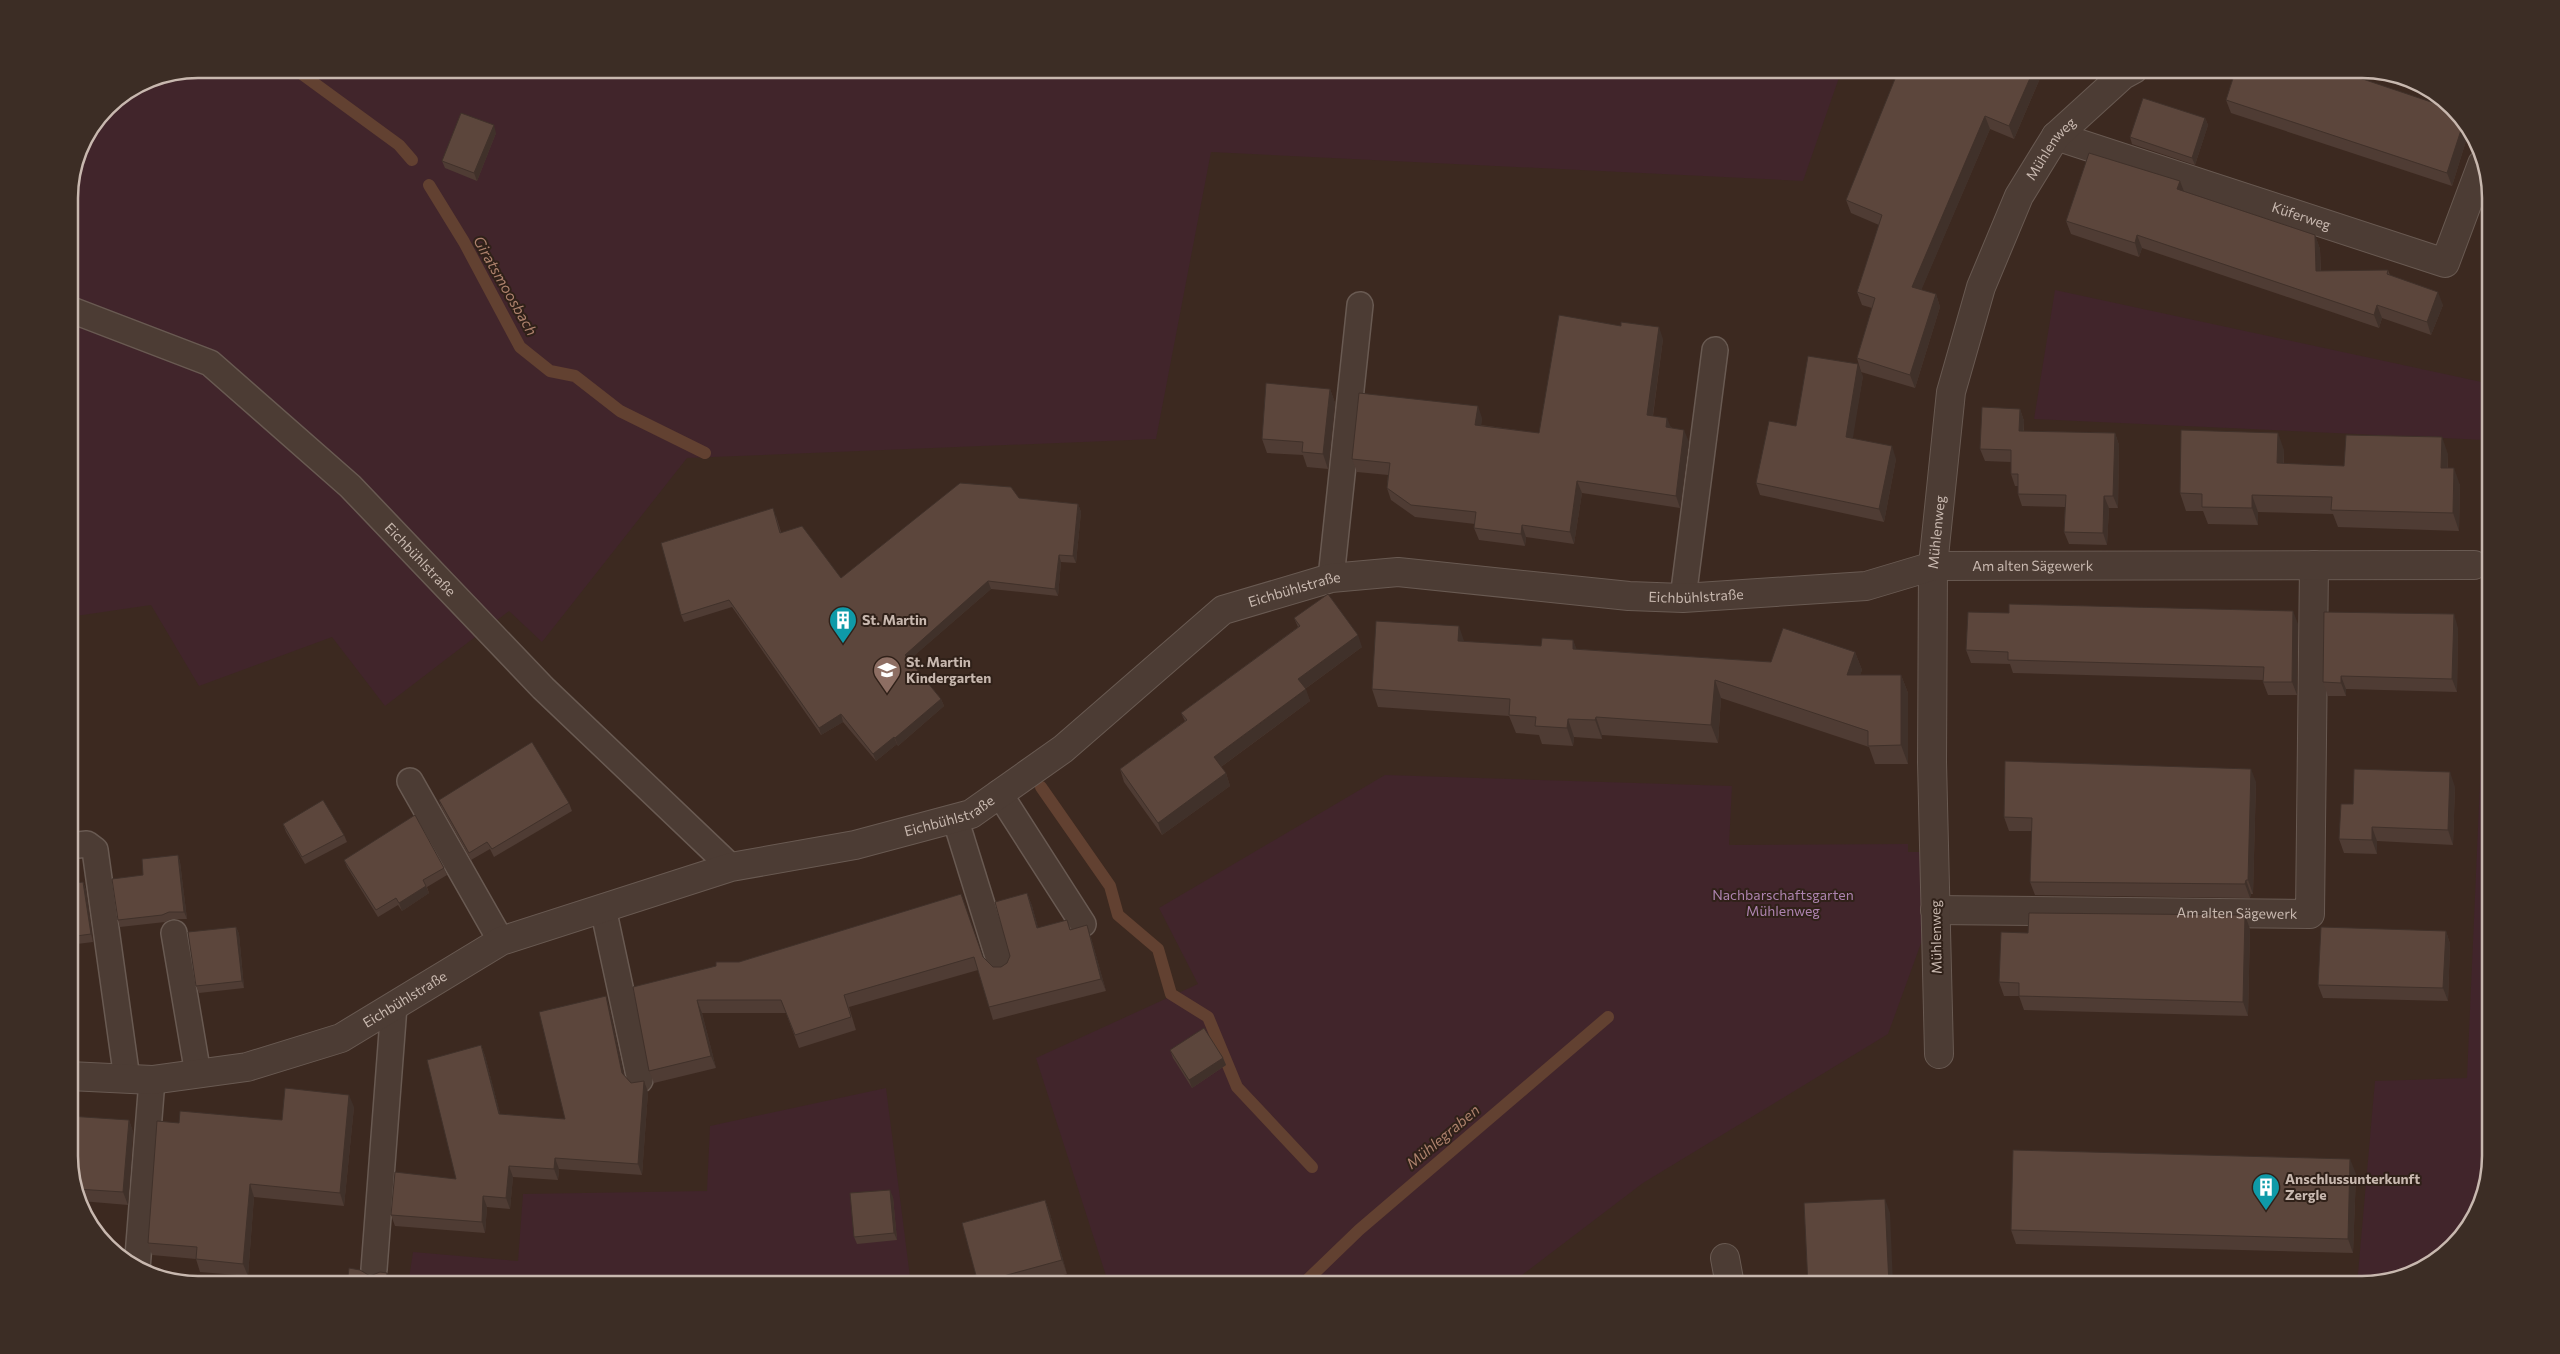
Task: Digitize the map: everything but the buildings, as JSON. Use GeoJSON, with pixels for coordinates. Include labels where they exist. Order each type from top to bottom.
{"type":"FeatureCollection","features":[{"type":"Feature","properties":{"kind":"street","name":"Mühlenweg"},"geometry":{"type":"LineString","coordinates":[[1938,1054],[1932,762],[1933,566],[1951,392],[1981,288],[2019,196],[2056,136],[2120,78]]}},
{"type":"Feature","properties":{"kind":"street","name":"Küferweg"},"geometry":{"type":"LineString","coordinates":[[2056,136],[2445,263],[2479,171]]}},
{"type":"Feature","properties":{"kind":"street","name":"Am alten Sägewerk"},"geometry":{"type":"LineString","coordinates":[[1935,910],[2310,914],[2314,565]]}},
{"type":"Feature","properties":{"kind":"street","name":"Am alten Sägewerk"},"geometry":{"type":"LineString","coordinates":[[1933,566],[2474,565]]}},
{"type":"Feature","properties":{"kind":"street","name":"Eichbühlstraße"},"geometry":{"type":"LineString","coordinates":[[78,1077],[139,1080],[247,1068],[341,1038],[501,941],[731,867],[854,845],[970,814],[1063,749],[1223,610],[1331,578],[1398,572],[1628,596],[1683,598],[1866,586],[1933,566]]}},
{"type":"Feature","properties":{"kind":"street"},"geometry":{"type":"LineString","coordinates":[[1724,1258],[1728,1276]]}},
{"type":"Feature","properties":{"kind":"lane"},"geometry":{"type":"LineString","coordinates":[[1331,578],[1360,305]]}},
{"type":"Feature","properties":{"kind":"lane","name":"Eichbühlstraße"},"geometry":{"type":"LineString","coordinates":[[78,312],[210,363],[350,486],[543,688],[731,867]]}},
{"type":"Feature","properties":{"kind":"lane"},"geometry":{"type":"LineString","coordinates":[[1683,598],[1715,350]]}},
{"type":"Feature","properties":{"kind":"lane"},"geometry":{"type":"LineString","coordinates":[[410,781],[501,941]]}},
{"type":"Feature","properties":{"kind":"lane"},"geometry":{"type":"LineString","coordinates":[[999,793],[1083,924]]}},
{"type":"Feature","properties":{"kind":"lane"},"geometry":{"type":"LineString","coordinates":[[955,818],[1001,966]]}},
{"type":"Feature","properties":{"kind":"lane"},"geometry":{"type":"LineString","coordinates":[[78,845],[87,844],[95,850],[139,1080],[137,1260]]}},
{"type":"Feature","properties":{"kind":"lane"},"geometry":{"type":"LineString","coordinates":[[604,908],[640,1080]]}},
{"type":"Feature","properties":{"kind":"lane"},"geometry":{"type":"LineString","coordinates":[[174,933],[198,1074]]}},
{"type":"Feature","properties":{"kind":"lane"},"geometry":{"type":"LineString","coordinates":[[374,1269],[394,1006]]}},
{"type":"Feature","properties":{"kind":"green space"},"geometry":{"type":"Polygon","coordinates":[[[197,78],[1839,78],[1803,181],[1211,152],[1156,439],[687,458],[542,642],[509,611],[385,706],[332,637],[199,686],[151,605],[78,616],[78,190],[82,166],[90,144],[107,118],[118,107],[137,94],[166,82],[197,78]]]}},
{"type":"Feature","properties":{"kind":"green space"},"geometry":{"type":"Polygon","coordinates":[[[2055,290],[2482,382],[2482,440],[2034,419],[2055,290]]]}},
{"type":"Feature","properties":{"kind":"green space"},"geometry":{"type":"Polygon","coordinates":[[[2482,738],[2482,1157],[2480,1180],[2470,1210],[2453,1236],[2442,1247],[2423,1260],[2394,1272],[2358,1276],[2375,1081],[2467,1078],[2482,738]]]}},
{"type":"Feature","properties":{"kind":"green space","name":"Nachbarschaftsgarten Mühlenweg"},"geometry":{"type":"Polygon","coordinates":[[[1385,775],[1732,786],[1729,845],[1908,844],[1908,852],[1920,852],[1924,935],[1888,1034],[1643,1183],[1521,1276],[1106,1276],[1036,1058],[1198,984],[1159,908],[1385,775]]]}},
{"type":"Feature","properties":{"kind":"green space"},"geometry":{"type":"Polygon","coordinates":[[[886,1088],[910,1276],[409,1276],[413,1252],[518,1261],[523,1194],[707,1191],[710,1126],[886,1088]]]}},
{"type":"Feature","properties":{"kind":"waterway","name":"Giratsmoosbach"},"geometry":{"type":"LineString","coordinates":[[307,78],[399,145],[412,160]]}},
{"type":"Feature","properties":{"kind":"waterway","name":"Giratsmoosbach"},"geometry":{"type":"LineString","coordinates":[[429,185],[464,242],[520,347],[550,371],[575,376],[620,411],[705,453]]}},
{"type":"Feature","properties":{"kind":"waterway","name":"Giratsmoosbach"},"geometry":{"type":"LineString","coordinates":[[1041,787],[1110,886],[1118,915],[1158,949],[1171,994],[1208,1017],[1237,1087],[1312,1167]]}},
{"type":"Feature","properties":{"kind":"waterway","name":"Mühlegraben"},"geometry":{"type":"LineString","coordinates":[[1311,1276],[1359,1230],[1608,1017]]}},
{"type":"Feature","properties":{"kind":"place","name":"St. Martin"},"geometry":{"type":"Point","coordinates":[843,644]}},
{"type":"Feature","properties":{"kind":"place","name":"St. Martin Kindergarten"},"geometry":{"type":"Point","coordinates":[887,694]}},
{"type":"Feature","properties":{"kind":"place","name":"Anschlussunterkunft Zergle"},"geometry":{"type":"Point","coordinates":[2266,1211]}}]}
